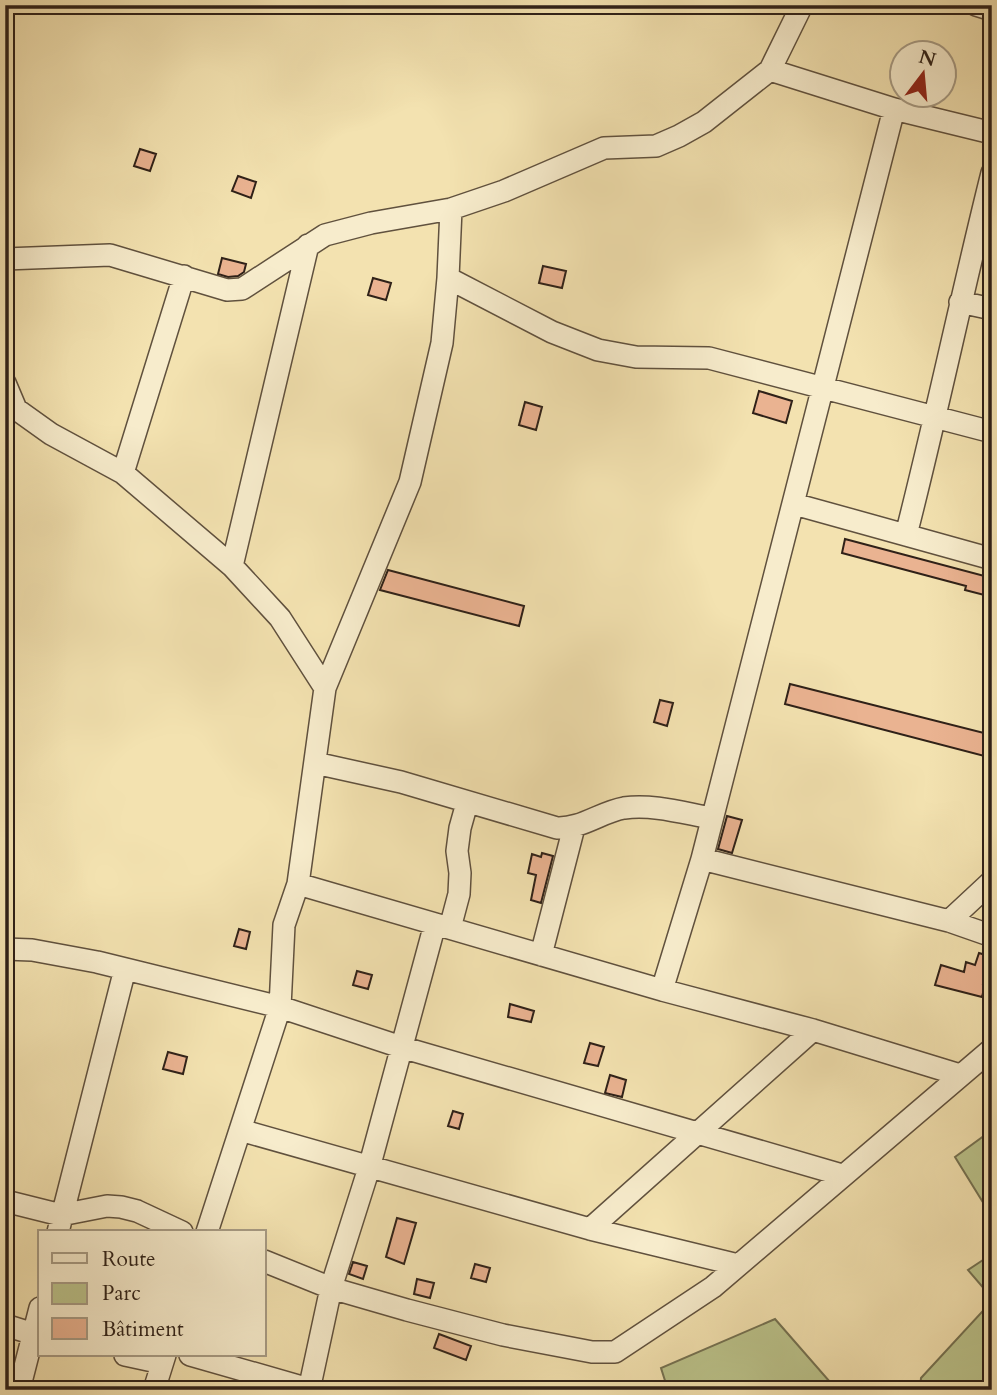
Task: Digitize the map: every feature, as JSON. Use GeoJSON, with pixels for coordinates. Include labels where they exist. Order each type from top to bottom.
{"type":"FeatureCollection","features":[{"type":"Feature","properties":{"kind":"street"},"geometry":{"type":"LineString","coordinates":[[5,259],[110,255],[227,290],[242,289],[325,235],[451,209],[504,191],[604,148],[656,146],[679,136],[704,122],[770,70],[802,5]]}},
{"type":"Feature","properties":{"kind":"street"},"geometry":{"type":"LineString","coordinates":[[976,5],[992,10]]}},
{"type":"Feature","properties":{"kind":"street"},"geometry":{"type":"LineString","coordinates":[[770,70],[894,110],[992,133]]}},
{"type":"Feature","properties":{"kind":"street"},"geometry":{"type":"LineString","coordinates":[[662,990],[702,859],[894,110]]}},
{"type":"Feature","properties":{"kind":"street"},"geometry":{"type":"LineString","coordinates":[[906,534],[937,416],[960,302],[992,173]]}},
{"type":"Feature","properties":{"kind":"street"},"geometry":{"type":"LineString","coordinates":[[208,1230],[280,1007],[284,925],[298,884],[325,688],[410,482],[442,343],[451,209]]}},
{"type":"Feature","properties":{"kind":"street"},"geometry":{"type":"LineString","coordinates":[[232,566],[308,245]]}},
{"type":"Feature","properties":{"kind":"street"},"geometry":{"type":"LineString","coordinates":[[123,473],[184,276]]}},
{"type":"Feature","properties":{"kind":"street"},"geometry":{"type":"LineString","coordinates":[[448,278],[552,332],[598,350],[636,357],[709,358],[992,432]]}},
{"type":"Feature","properties":{"kind":"street"},"geometry":{"type":"LineString","coordinates":[[960,302],[992,309]]}},
{"type":"Feature","properties":{"kind":"street"},"geometry":{"type":"LineString","coordinates":[[5,383],[11,407],[51,434],[123,473],[232,566],[280,618],[325,688]]}},
{"type":"Feature","properties":{"kind":"street"},"geometry":{"type":"LineString","coordinates":[[794,504],[992,559]]}},
{"type":"Feature","properties":{"kind":"street"},"geometry":{"type":"LineString","coordinates":[[315,763],[401,782],[557,828],[574,827],[623,808],[652,808],[711,818]]}},
{"type":"Feature","properties":{"kind":"street"},"geometry":{"type":"LineString","coordinates":[[194,1356],[309,1389],[331,1288],[369,1168],[401,1047],[443,926],[459,894],[457,851],[467,803]]}},
{"type":"Feature","properties":{"kind":"street"},"geometry":{"type":"LineString","coordinates":[[541,955],[574,827]]}},
{"type":"Feature","properties":{"kind":"street"},"geometry":{"type":"LineString","coordinates":[[702,859],[949,921],[992,936]]}},
{"type":"Feature","properties":{"kind":"street"},"geometry":{"type":"LineString","coordinates":[[949,921],[992,881]]}},
{"type":"Feature","properties":{"kind":"street"},"geometry":{"type":"LineString","coordinates":[[298,884],[662,990],[813,1030],[960,1075]]}},
{"type":"Feature","properties":{"kind":"street"},"geometry":{"type":"LineString","coordinates":[[5,949],[32,950],[125,969],[280,1007],[401,1047],[842,1175]]}},
{"type":"Feature","properties":{"kind":"street"},"geometry":{"type":"LineString","coordinates":[[59,1224],[125,969]]}},
{"type":"Feature","properties":{"kind":"street"},"geometry":{"type":"LineString","coordinates":[[590,1229],[813,1030]]}},
{"type":"Feature","properties":{"kind":"street"},"geometry":{"type":"LineString","coordinates":[[266,1262],[331,1288],[503,1335],[606,1353],[623,1348],[713,1287],[992,1049]]}},
{"type":"Feature","properties":{"kind":"street"},"geometry":{"type":"LineString","coordinates":[[240,1130],[590,1229],[738,1265]]}},
{"type":"Feature","properties":{"kind":"street"},"geometry":{"type":"LineString","coordinates":[[5,1201],[59,1224],[107,1206],[137,1211],[178,1230]]}},
{"type":"Feature","properties":{"kind":"street"},"geometry":{"type":"LineString","coordinates":[[5,1325],[37,1335],[19,1390]]}},
{"type":"Feature","properties":{"kind":"street"},"geometry":{"type":"LineString","coordinates":[[135,1356],[164,1359],[153,1390]]}},
{"type":"Feature","properties":{"kind":"green space"},"geometry":{"type":"Polygon","coordinates":[[[992,1130],[992,1217],[955,1157],[992,1130]]]}},
{"type":"Feature","properties":{"kind":"green space"},"geometry":{"type":"Polygon","coordinates":[[[992,1254],[992,1298],[968,1270],[992,1254]]]}},
{"type":"Feature","properties":{"kind":"green space"},"geometry":{"type":"Polygon","coordinates":[[[992,1301],[992,1390],[920,1390],[921,1378],[992,1301]]]}},
{"type":"Feature","properties":{"kind":"green space"},"geometry":{"type":"Polygon","coordinates":[[[775,1319],[837,1390],[668,1390],[661,1368],[775,1319]]]}},
{"type":"Feature","properties":{"kind":"building"},"geometry":{"type":"Polygon","coordinates":[[[140,149],[156,154],[150,171],[134,166],[140,149]]]}},
{"type":"Feature","properties":{"kind":"building"},"geometry":{"type":"Polygon","coordinates":[[[238,176],[256,182],[251,198],[232,191],[238,176]]]}},
{"type":"Feature","properties":{"kind":"building"},"geometry":{"type":"Polygon","coordinates":[[[222,258],[246,264],[244,272],[228,277],[218,274],[222,258]]]}},
{"type":"Feature","properties":{"kind":"building"},"geometry":{"type":"Polygon","coordinates":[[[543,266],[566,271],[562,288],[539,283],[543,266]]]}},
{"type":"Feature","properties":{"kind":"building"},"geometry":{"type":"Polygon","coordinates":[[[373,278],[391,283],[386,300],[368,295],[373,278]]]}},
{"type":"Feature","properties":{"kind":"building"},"geometry":{"type":"Polygon","coordinates":[[[759,391],[792,401],[786,423],[753,413],[759,391]]]}},
{"type":"Feature","properties":{"kind":"building"},"geometry":{"type":"Polygon","coordinates":[[[525,402],[542,407],[536,430],[519,425],[525,402]]]}},
{"type":"Feature","properties":{"kind":"building"},"geometry":{"type":"Polygon","coordinates":[[[845,539],[992,578],[992,597],[965,590],[966,586],[842,553],[845,539]]]}},
{"type":"Feature","properties":{"kind":"building"},"geometry":{"type":"Polygon","coordinates":[[[388,570],[524,606],[519,626],[380,590],[388,570]]]}},
{"type":"Feature","properties":{"kind":"building"},"geometry":{"type":"Polygon","coordinates":[[[790,684],[992,735],[992,758],[785,704],[790,684]]]}},
{"type":"Feature","properties":{"kind":"building"},"geometry":{"type":"Polygon","coordinates":[[[660,700],[673,703],[667,726],[654,722],[660,700]]]}},
{"type":"Feature","properties":{"kind":"building"},"geometry":{"type":"Polygon","coordinates":[[[727,816],[742,820],[732,853],[718,849],[727,816]]]}},
{"type":"Feature","properties":{"kind":"building"},"geometry":{"type":"Polygon","coordinates":[[[542,853],[553,856],[541,903],[531,900],[536,875],[528,873],[532,854],[541,857],[542,853]]]}},
{"type":"Feature","properties":{"kind":"building"},"geometry":{"type":"Polygon","coordinates":[[[239,929],[250,932],[246,949],[234,946],[239,929]]]}},
{"type":"Feature","properties":{"kind":"building"},"geometry":{"type":"Polygon","coordinates":[[[979,953],[992,957],[983,984],[982,997],[935,985],[941,965],[964,972],[966,962],[975,965],[979,953]]]}},
{"type":"Feature","properties":{"kind":"building"},"geometry":{"type":"Polygon","coordinates":[[[357,971],[372,975],[368,989],[353,985],[357,971]]]}},
{"type":"Feature","properties":{"kind":"building"},"geometry":{"type":"Polygon","coordinates":[[[510,1004],[534,1011],[531,1022],[508,1017],[510,1004]]]}},
{"type":"Feature","properties":{"kind":"building"},"geometry":{"type":"Polygon","coordinates":[[[590,1043],[604,1047],[598,1066],[584,1063],[590,1043]]]}},
{"type":"Feature","properties":{"kind":"building"},"geometry":{"type":"Polygon","coordinates":[[[168,1052],[187,1057],[183,1074],[163,1069],[168,1052]]]}},
{"type":"Feature","properties":{"kind":"building"},"geometry":{"type":"Polygon","coordinates":[[[610,1075],[626,1080],[622,1097],[605,1093],[610,1075]]]}},
{"type":"Feature","properties":{"kind":"building"},"geometry":{"type":"Polygon","coordinates":[[[453,1111],[463,1114],[459,1129],[448,1126],[453,1111]]]}},
{"type":"Feature","properties":{"kind":"building"},"geometry":{"type":"Polygon","coordinates":[[[397,1218],[416,1223],[404,1264],[386,1257],[397,1218]]]}},
{"type":"Feature","properties":{"kind":"building"},"geometry":{"type":"Polygon","coordinates":[[[353,1262],[367,1266],[363,1279],[349,1274],[353,1262]]]}},
{"type":"Feature","properties":{"kind":"building"},"geometry":{"type":"Polygon","coordinates":[[[475,1264],[490,1268],[486,1282],[471,1278],[475,1264]]]}},
{"type":"Feature","properties":{"kind":"building"},"geometry":{"type":"Polygon","coordinates":[[[417,1279],[434,1283],[430,1298],[414,1294],[417,1279]]]}},
{"type":"Feature","properties":{"kind":"building"},"geometry":{"type":"Polygon","coordinates":[[[439,1334],[471,1346],[466,1360],[434,1348],[439,1334]]]}}]}
